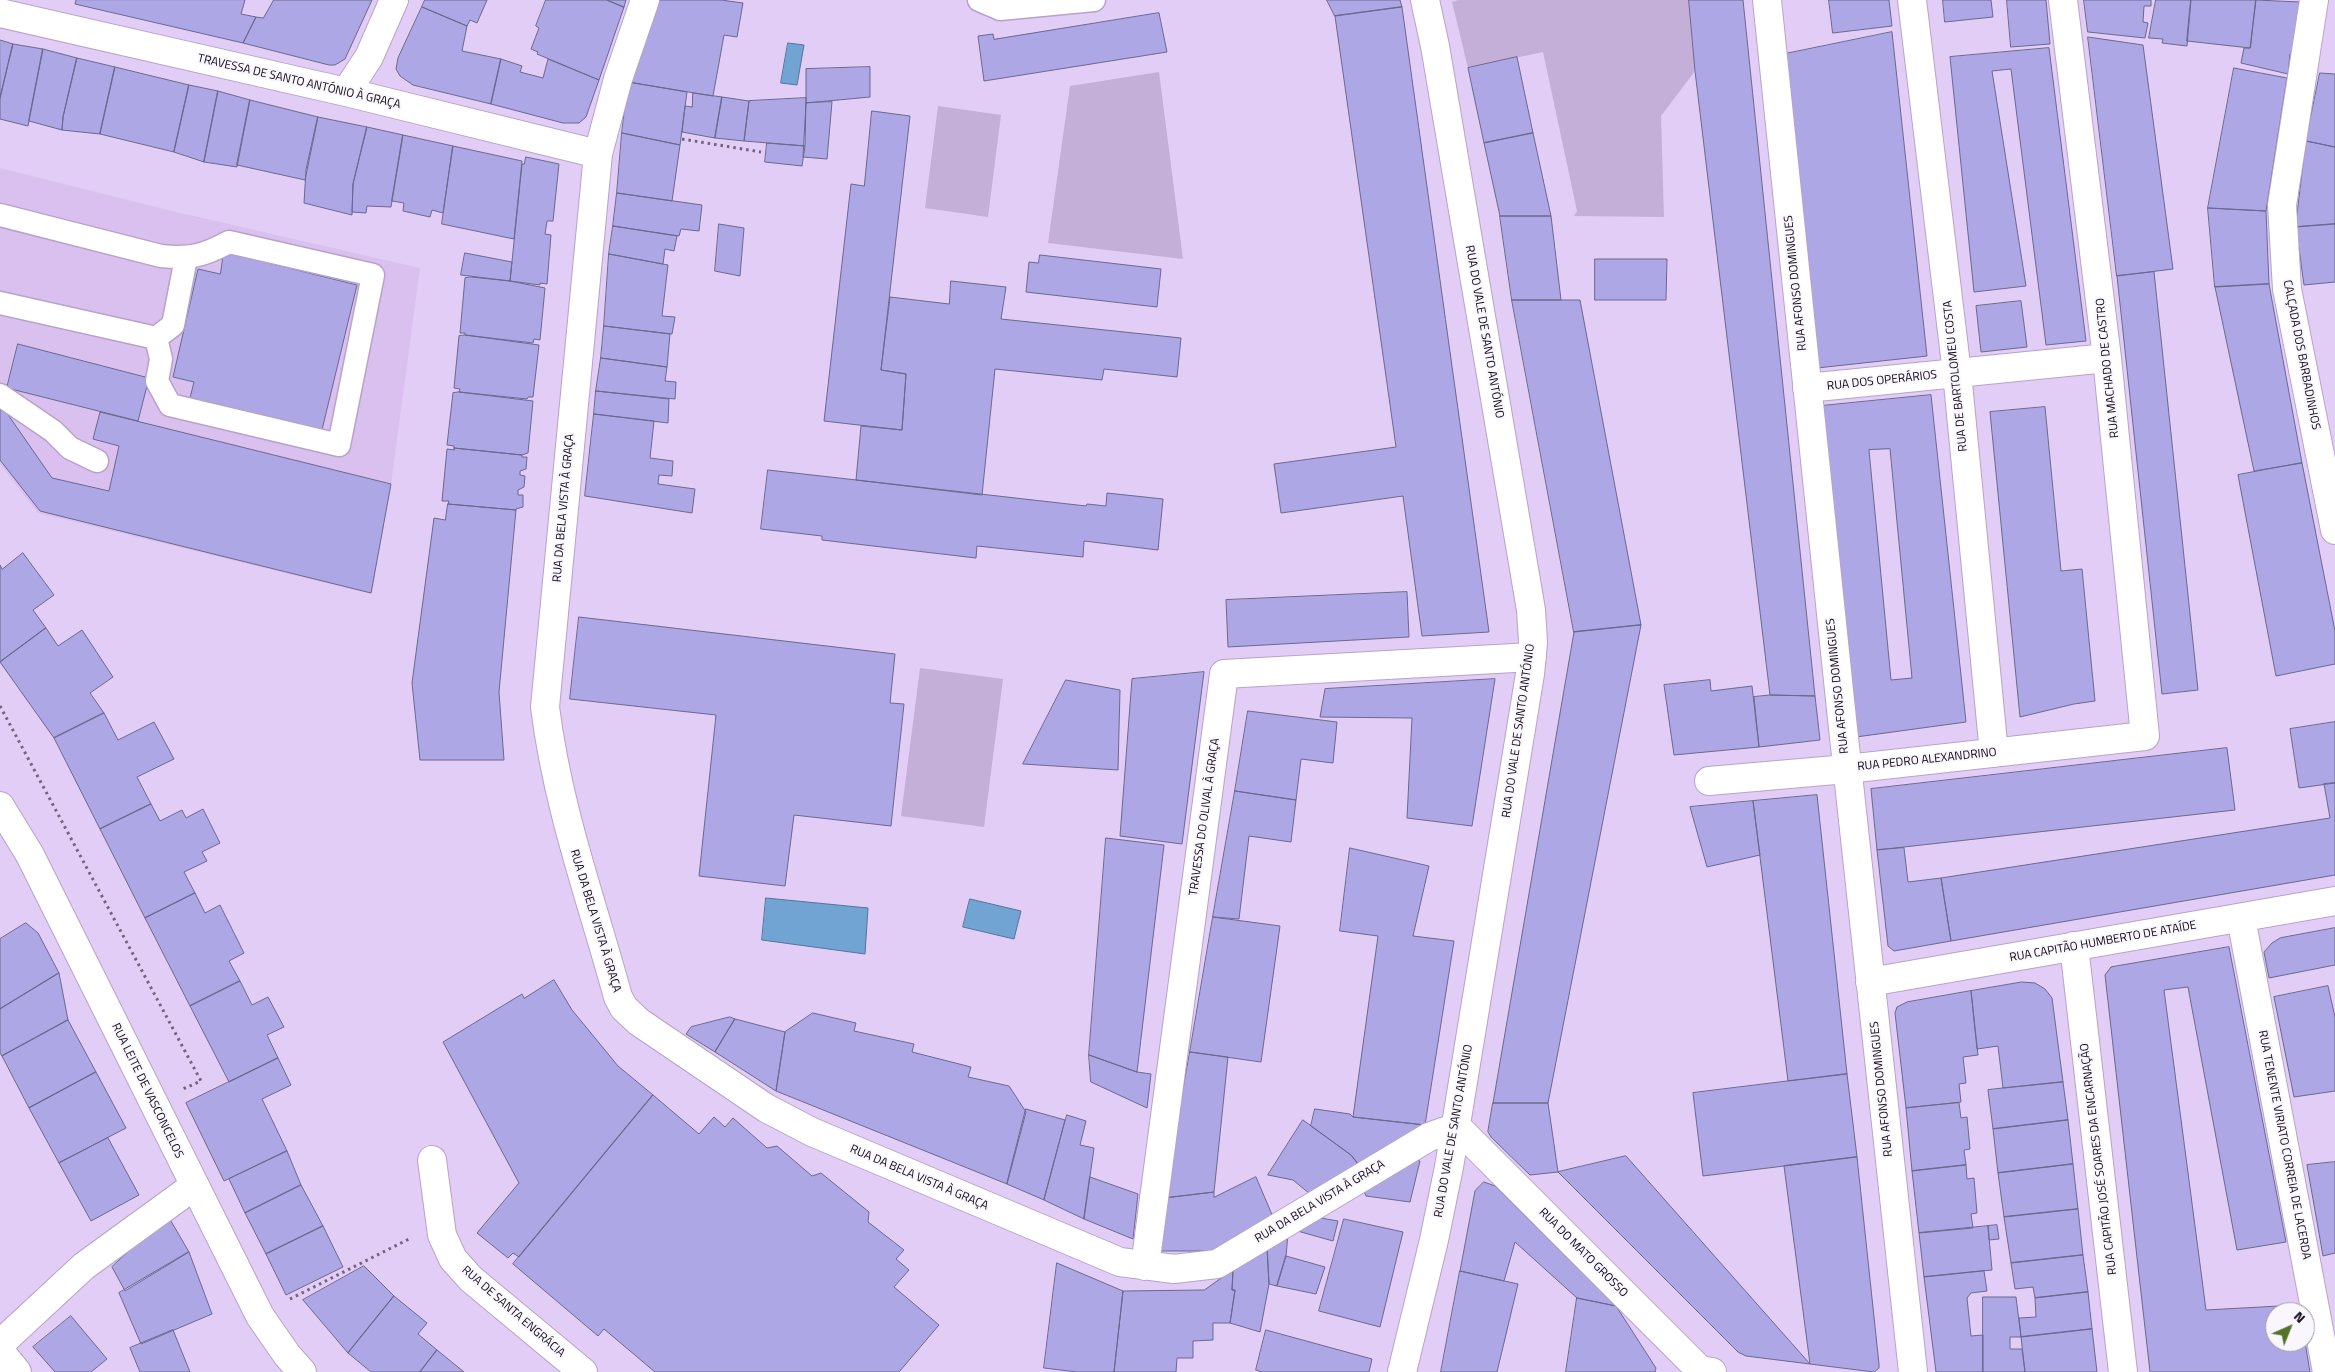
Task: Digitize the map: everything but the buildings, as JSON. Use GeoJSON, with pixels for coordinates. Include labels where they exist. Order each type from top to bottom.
{"type":"FeatureCollection","features":[{"type":"Feature","properties":{"kind":"street"},"geometry":{"type":"LineString","coordinates":[[346,92],[368,57],[394,0]]}},
{"type":"Feature","properties":{"kind":"street","name":"RUA DA BELA VISTA À GRAÇA"},"geometry":{"type":"LineString","coordinates":[[645,0],[618,80],[598,154],[545,707],[550,752],[563,808],[618,998],[624,1008],[638,1022],[766,1108],[812,1132],[1120,1262],[1146,1266],[1174,1269],[1217,1264],[1428,1137],[1457,1127]]}},
{"type":"Feature","properties":{"kind":"street","name":"RUA DO VALE DE SANTO ANTÓNIO"},"geometry":{"type":"LineString","coordinates":[[1402,1372],[1434,1240],[1457,1127],[1533,642],[1531,610],[1435,46],[1425,0]]}},
{"type":"Feature","properties":{"kind":"street","name":"RUA AFONSO DOMINGUES"},"geometry":{"type":"LineString","coordinates":[[1767,0],[1847,770],[1913,1372]]}},
{"type":"Feature","properties":{"kind":"street","name":"RUA DE BARTOLOMEU COSTA"},"geometry":{"type":"LineString","coordinates":[[1912,0],[1957,373],[1994,753]]}},
{"type":"Feature","properties":{"kind":"street","name":"RUA MACHADO DE CASTRO"},"geometry":{"type":"LineString","coordinates":[[2063,0],[2107,358],[2145,736]]}},
{"type":"Feature","properties":{"kind":"street","name":"CALÇADA DOS BARBADINHOS"},"geometry":{"type":"LineString","coordinates":[[2314,0],[2282,205],[2287,290],[2335,530]]}},
{"type":"Feature","properties":{"kind":"street","name":"TRAVESSA DE SANTO ANTÓNIO À GRAÇA"},"geometry":{"type":"LineString","coordinates":[[0,13],[346,92],[598,154]]}},
{"type":"Feature","properties":{"kind":"street","name":"RUA DOS OPERÁRIOS"},"geometry":{"type":"LineString","coordinates":[[1807,388],[2107,358]]}},
{"type":"Feature","properties":{"kind":"street","name":"TRAVESSA DO OLIVAL À GRAÇA"},"geometry":{"type":"LineString","coordinates":[[1146,1266],[1224,674],[1532,657]]}},
{"type":"Feature","properties":{"kind":"street","name":"RUA PEDRO ALEXANDRINO"},"geometry":{"type":"LineString","coordinates":[[1709,781],[1847,770],[2145,736]]}},
{"type":"Feature","properties":{"kind":"street","name":"RUA LEITE DE VASCONCELOS"},"geometry":{"type":"LineString","coordinates":[[0,806],[30,855],[260,1316],[287,1355],[302,1372]]}},
{"type":"Feature","properties":{"kind":"street","name":"RUA CAPITÃO HUMBERTO DE ATAÍDE"},"geometry":{"type":"LineString","coordinates":[[1870,982],[2335,901]]}},
{"type":"Feature","properties":{"kind":"street","name":"RUA TENENTE VIRIATO CORREIA DE LACERDA"},"geometry":{"type":"LineString","coordinates":[[2241,918],[2327,1372]]}},
{"type":"Feature","properties":{"kind":"street","name":"RUA CAPITÃO JOSÉ SOARES DA ENCARNAÇÃO"},"geometry":{"type":"LineString","coordinates":[[2074,946],[2123,1372]]}},
{"type":"Feature","properties":{"kind":"street","name":"RUA DO MATO GROSSO"},"geometry":{"type":"LineString","coordinates":[[1457,1127],[1704,1371]]}},
{"type":"Feature","properties":{"kind":"street","name":"RUA DE SANTA ENGRÁCIA"},"geometry":{"type":"LineString","coordinates":[[432,1160],[442,1235],[453,1259],[472,1279],[582,1372]]}},
{"type":"Feature","properties":{"kind":"street"},"geometry":{"type":"LineString","coordinates":[[0,1344],[84,1266],[194,1186]]}},
{"type":"Feature","properties":{"kind":"street"},"geometry":{"type":"LineString","coordinates":[[0,1351],[17,1372]]}},
{"type":"Feature","properties":{"kind":"lane"},"geometry":{"type":"LineString","coordinates":[[979,0],[1000,9],[1094,0]]}},
{"type":"Feature","properties":{"kind":"lane"},"geometry":{"type":"LineString","coordinates":[[0,215],[161,256],[186,258],[209,253],[229,242],[373,275],[338,445],[170,405],[157,381],[161,359],[156,338]]}},
{"type":"Feature","properties":{"kind":"lane"},"geometry":{"type":"LineString","coordinates":[[156,338],[173,325],[186,258]]}},
{"type":"Feature","properties":{"kind":"lane"},"geometry":{"type":"LineString","coordinates":[[0,302],[156,338]]}},
{"type":"Feature","properties":{"kind":"lane"},"geometry":{"type":"LineString","coordinates":[[0,395],[53,431],[70,448],[97,461]]}},
{"type":"Feature","properties":{"kind":"path"},"geometry":{"type":"LineString","coordinates":[[682,139],[761,152]]}},
{"type":"Feature","properties":{"kind":"path"},"geometry":{"type":"LineString","coordinates":[[0,706],[201,1081],[154,1104]]}},
{"type":"Feature","properties":{"kind":"path"},"geometry":{"type":"LineString","coordinates":[[287,1301],[413,1236]]}},
{"type":"Feature","properties":{"kind":"shaded area"},"geometry":{"type":"Polygon","coordinates":[[[1458,0],[1689,0],[1695,71],[1661,116],[1664,217],[1574,216],[1577,211],[1543,52],[1468,68],[1452,2],[1458,0]]]}},
{"type":"Feature","properties":{"kind":"shaded area"},"geometry":{"type":"Polygon","coordinates":[[[1159,72],[1183,259],[1048,243],[1070,86],[1159,72]]]}},
{"type":"Feature","properties":{"kind":"shaded area"},"geometry":{"type":"Polygon","coordinates":[[[938,106],[1001,115],[988,217],[925,208],[938,106]]]}},
{"type":"Feature","properties":{"kind":"shaded area"},"geometry":{"type":"Polygon","coordinates":[[[0,168],[172,211],[420,268],[391,484],[372,594],[38,513],[0,464],[0,168]]]}},
{"type":"Feature","properties":{"kind":"shaded area"},"geometry":{"type":"Polygon","coordinates":[[[920,668],[1003,679],[984,827],[901,816],[920,668]]]}},
{"type":"Feature","properties":{"kind":"water"},"geometry":{"type":"Polygon","coordinates":[[[788,43],[804,45],[797,85],[781,83],[788,43]]]}},
{"type":"Feature","properties":{"kind":"water"},"geometry":{"type":"Polygon","coordinates":[[[766,898],[868,908],[865,954],[762,940],[766,898]]]}},
{"type":"Feature","properties":{"kind":"water"},"geometry":{"type":"Polygon","coordinates":[[[970,899],[1021,911],[1014,939],[963,927],[970,899]]]}}]}
